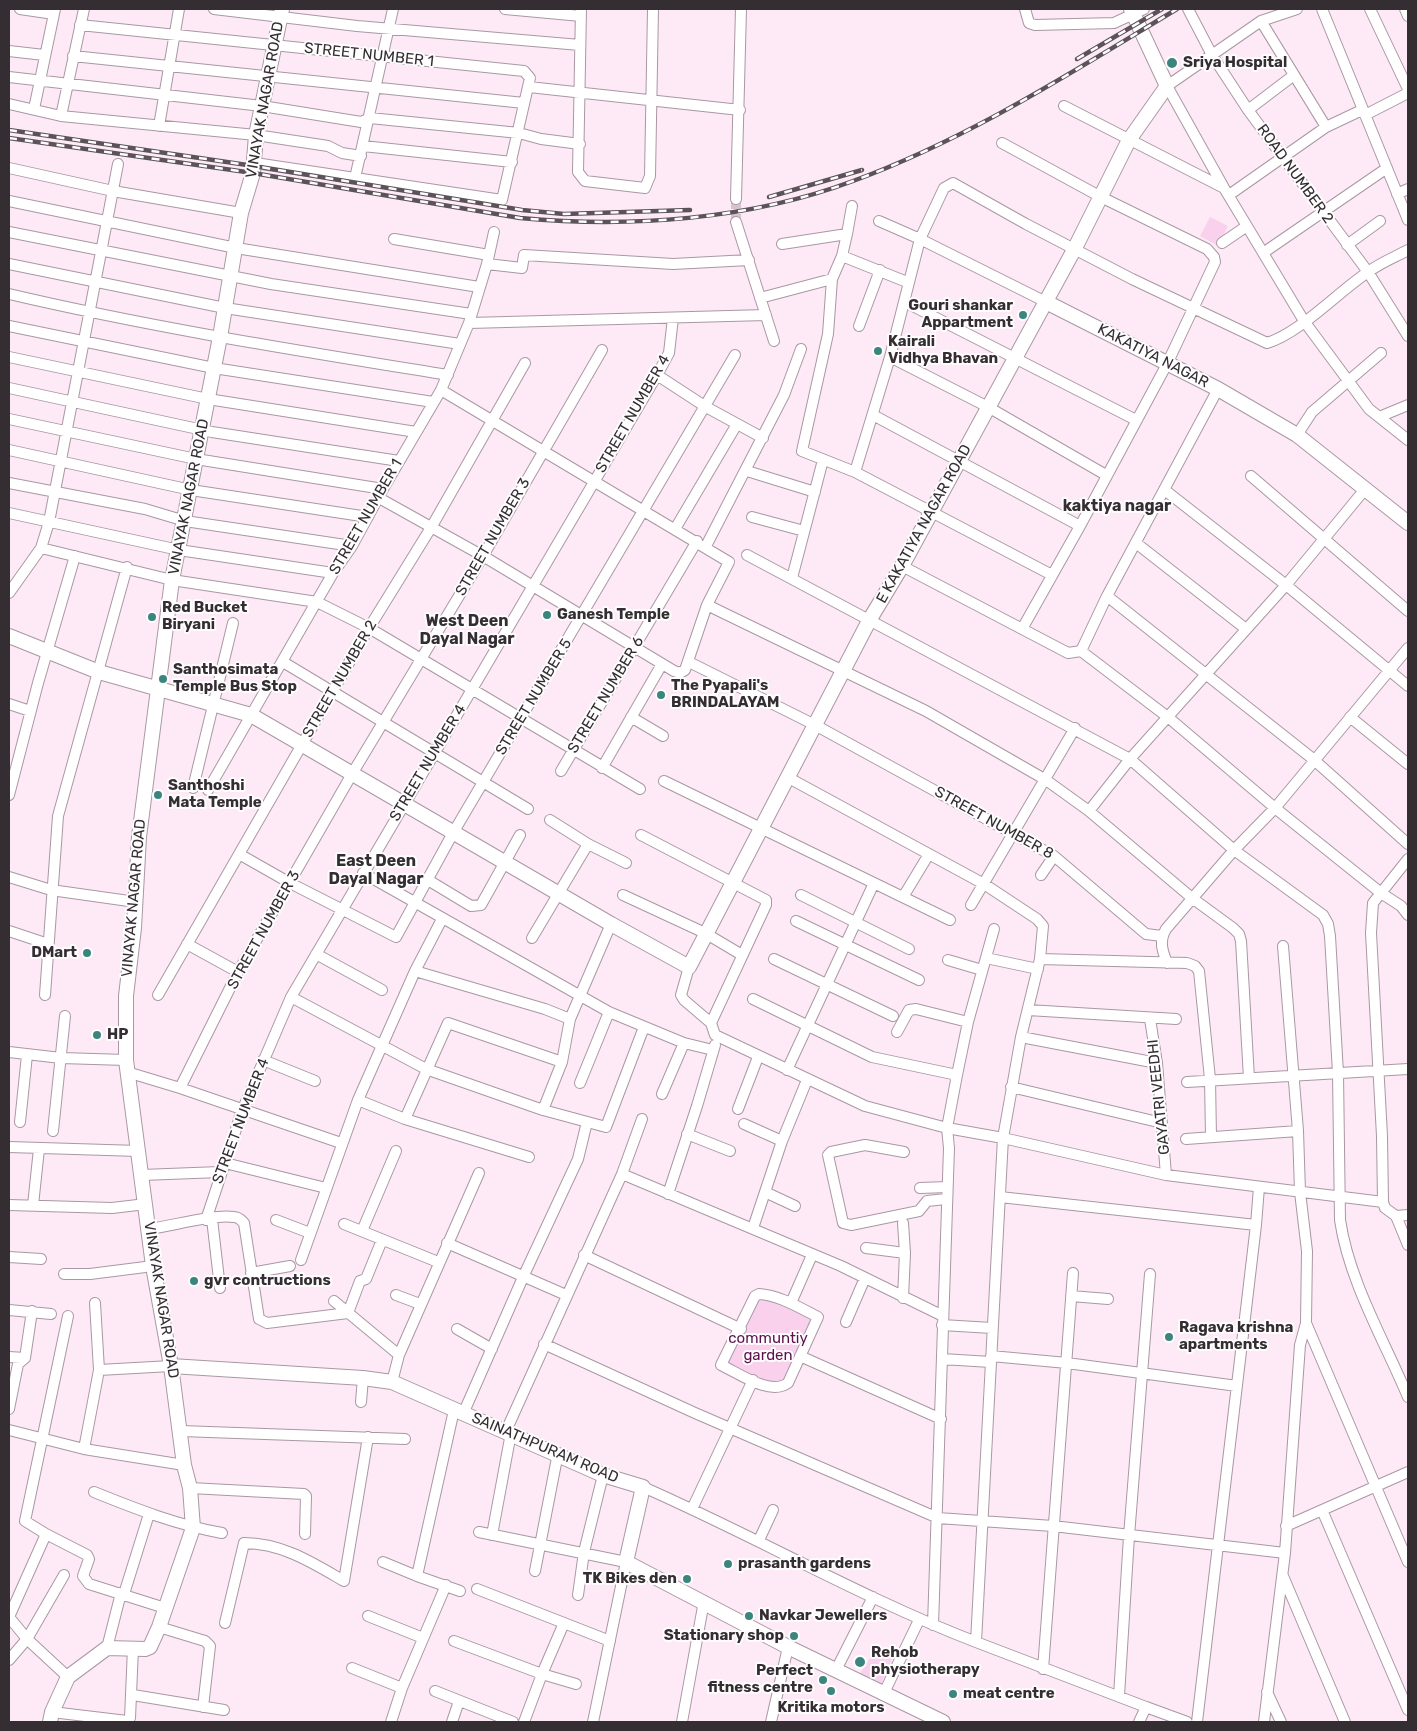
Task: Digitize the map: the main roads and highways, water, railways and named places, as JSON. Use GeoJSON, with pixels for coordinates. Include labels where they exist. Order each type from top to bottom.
{"type":"FeatureCollection","features":[{"type":"Feature","properties":{"kind":"tunnel"},"geometry":{"type":"LineString","coordinates":[[736,199],[736,222]]}},
{"type":"Feature","properties":{"kind":"railway"},"geometry":{"type":"LineString","coordinates":[[1077,59],[1162,9]]}},
{"type":"Feature","properties":{"kind":"railway"},"geometry":{"type":"LineString","coordinates":[[9,138],[253,173],[520,218],[604,222],[689,218],[773,205],[853,181],[896,164],[1019,103],[1177,9]]}},
{"type":"Feature","properties":{"kind":"railway"},"geometry":{"type":"LineString","coordinates":[[9,130],[254,166],[522,210],[564,214],[690,210]]}},
{"type":"Feature","properties":{"kind":"railway"},"geometry":{"type":"LineString","coordinates":[[769,197],[862,170]]}},
{"type":"Feature","properties":{"kind":"place","name":"Sriya Hospital"},"geometry":{"type":"Point","coordinates":[1172,63]}},
{"type":"Feature","properties":{"kind":"place","name":"Gouri shankar Appartment"},"geometry":{"type":"Point","coordinates":[1023,315]}},
{"type":"Feature","properties":{"kind":"place","name":"Kairali Vidhya Bhavan"},"geometry":{"type":"Point","coordinates":[878,351]}},
{"type":"Feature","properties":{"kind":"place","name":"Ganesh Temple"},"geometry":{"type":"Point","coordinates":[547,615]}},
{"type":"Feature","properties":{"kind":"place","name":"Red Bucket Biryani"},"geometry":{"type":"Point","coordinates":[152,617]}},
{"type":"Feature","properties":{"kind":"place","name":"Santhosimata Temple Bus Stop"},"geometry":{"type":"Point","coordinates":[163,679]}},
{"type":"Feature","properties":{"kind":"place","name":"The Pyapali's BRINDALAYAM"},"geometry":{"type":"Point","coordinates":[661,695]}},
{"type":"Feature","properties":{"kind":"place","name":"Santhoshi Mata Temple"},"geometry":{"type":"Point","coordinates":[158,795]}},
{"type":"Feature","properties":{"kind":"place","name":"DMart"},"geometry":{"type":"Point","coordinates":[87,953]}},
{"type":"Feature","properties":{"kind":"place","name":"HP"},"geometry":{"type":"Point","coordinates":[97,1035]}},
{"type":"Feature","properties":{"kind":"place","name":"gvr contructions"},"geometry":{"type":"Point","coordinates":[194,1281]}},
{"type":"Feature","properties":{"kind":"place","name":"Ragava krishna apartments"},"geometry":{"type":"Point","coordinates":[1169,1337]}},
{"type":"Feature","properties":{"kind":"place","name":"prasanth gardens"},"geometry":{"type":"Point","coordinates":[728,1564]}},
{"type":"Feature","properties":{"kind":"place","name":"TK Bikes den"},"geometry":{"type":"Point","coordinates":[687,1579]}},
{"type":"Feature","properties":{"kind":"place","name":"Navkar Jewellers"},"geometry":{"type":"Point","coordinates":[749,1616]}},
{"type":"Feature","properties":{"kind":"place","name":"Stationary shop"},"geometry":{"type":"Point","coordinates":[794,1636]}},
{"type":"Feature","properties":{"kind":"place","name":"Rehob physiotherapy"},"geometry":{"type":"Point","coordinates":[860,1662]}},
{"type":"Feature","properties":{"kind":"place","name":"Perfect fitness centre"},"geometry":{"type":"Point","coordinates":[823,1680]}},
{"type":"Feature","properties":{"kind":"place","name":"Kritika motors"},"geometry":{"type":"Point","coordinates":[831,1691]}},
{"type":"Feature","properties":{"kind":"place","name":"meat centre"},"geometry":{"type":"Point","coordinates":[953,1694]}},
{"type":"Feature","properties":{"kind":"district","name":"kaktiya nagar"},"geometry":{"type":"Point","coordinates":[1117,506]}},
{"type":"Feature","properties":{"kind":"district","name":"West Deen Dayal Nagar"},"geometry":{"type":"Point","coordinates":[467,630]}},
{"type":"Feature","properties":{"kind":"district","name":"East Deen Dayal Nagar"},"geometry":{"type":"Point","coordinates":[376,870]}},
{"type":"Feature","properties":{"kind":"park label","name":"communtiy garden"},"geometry":{"type":"Point","coordinates":[768,1348]}}]}
